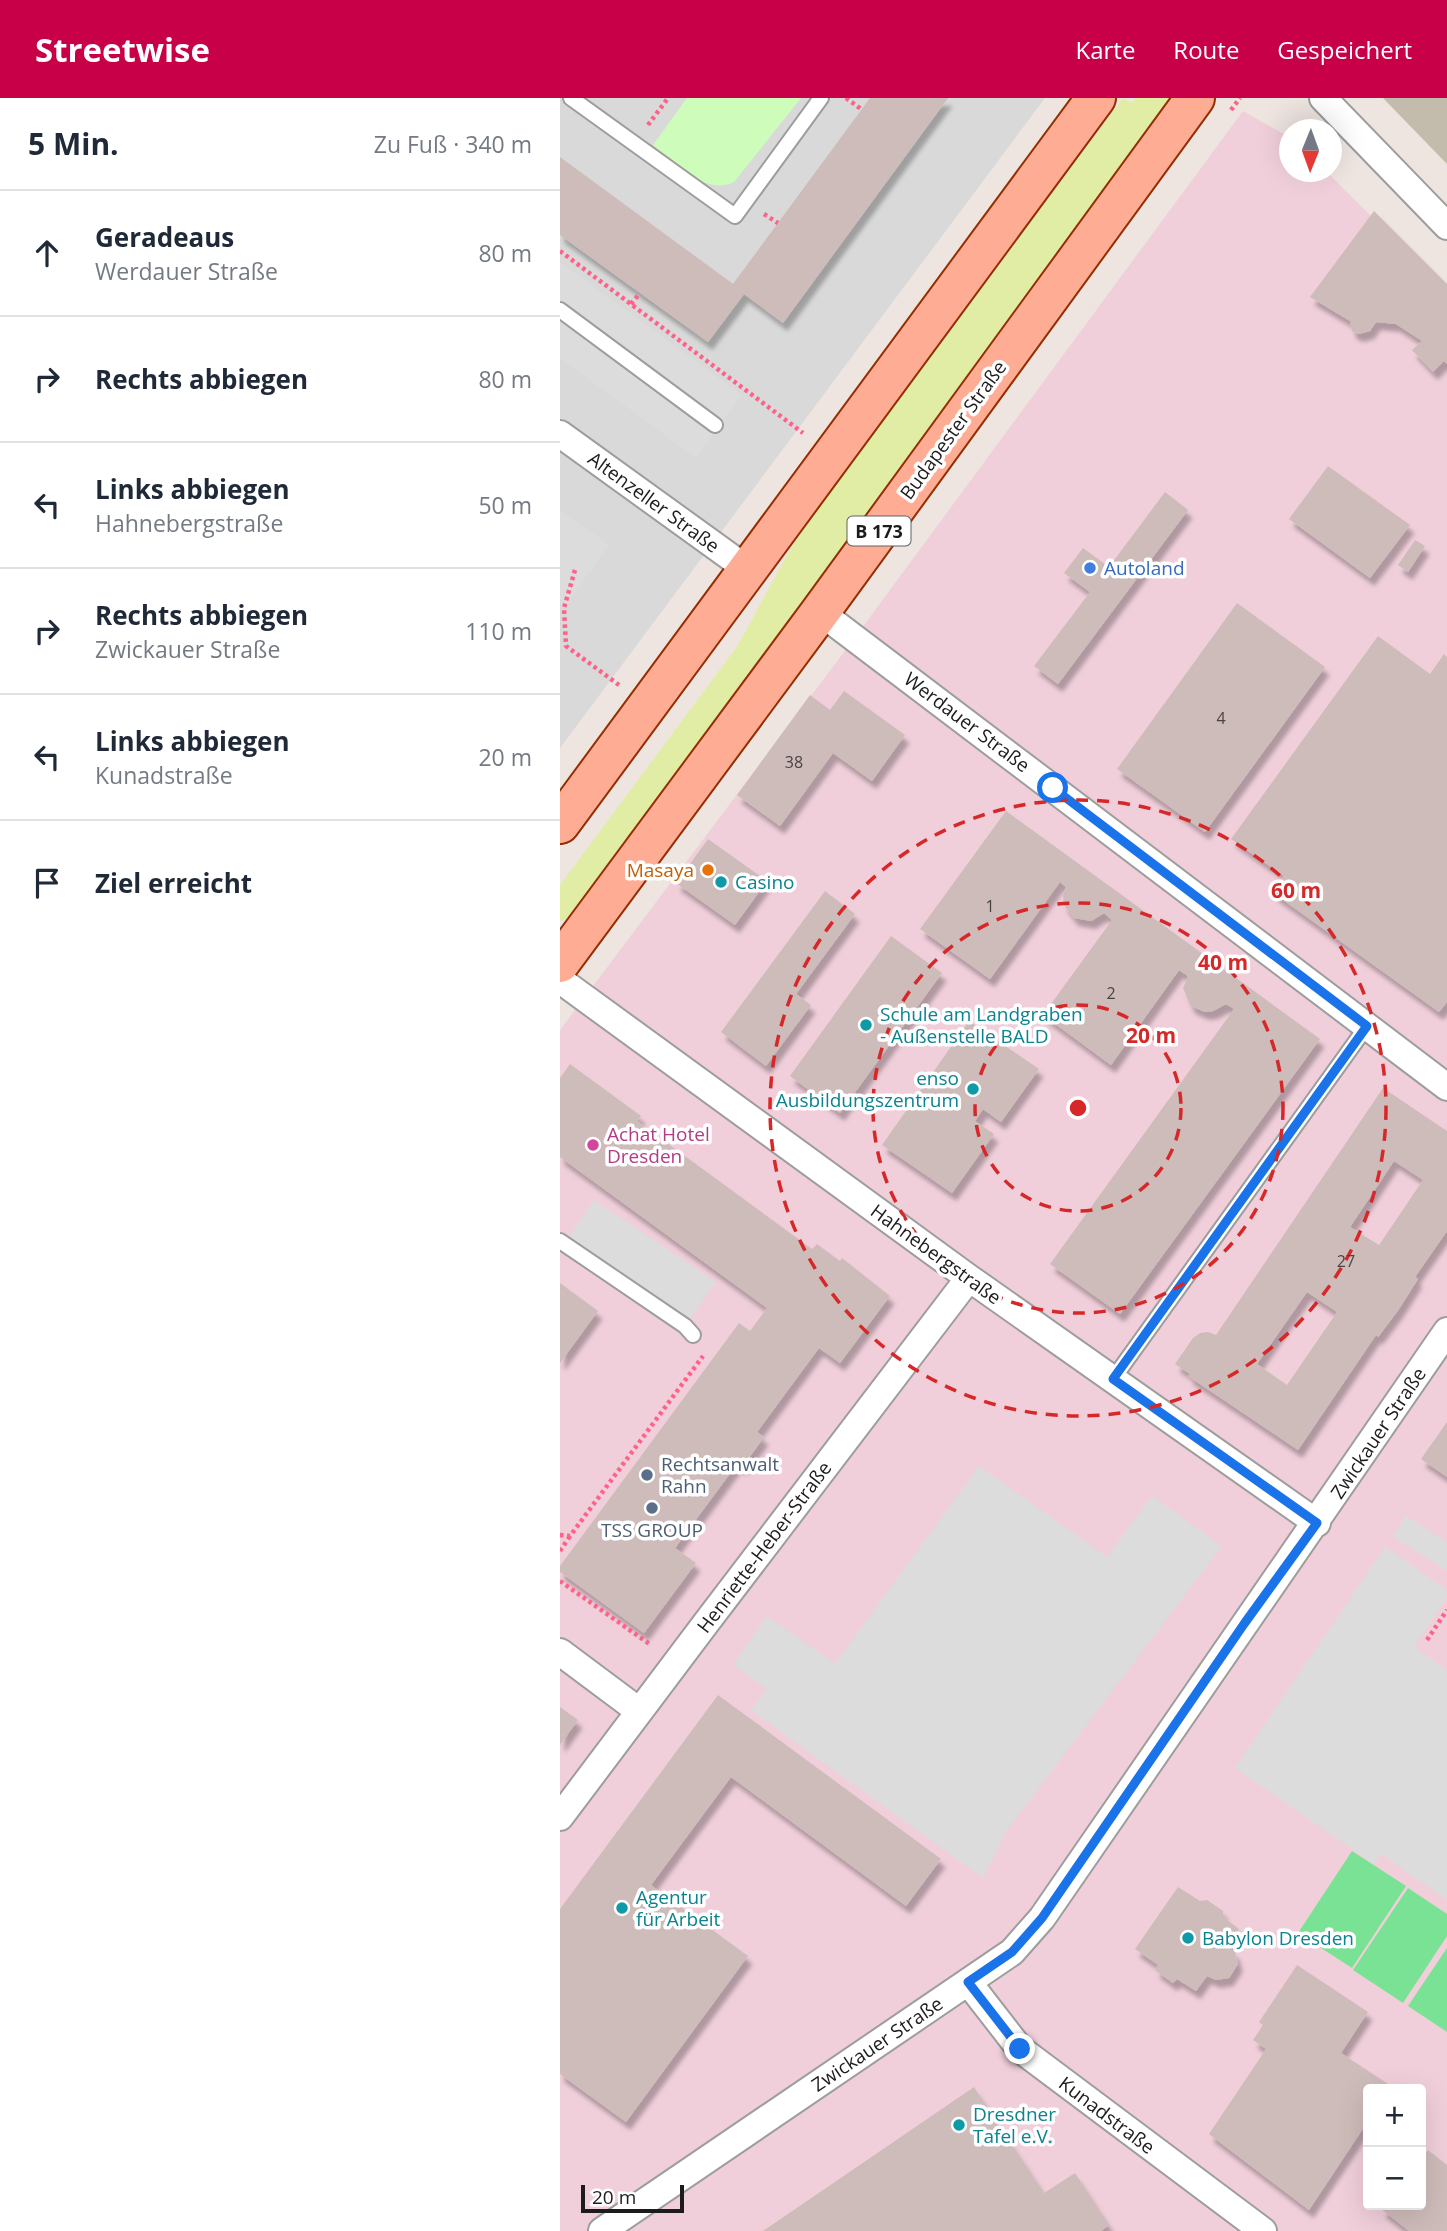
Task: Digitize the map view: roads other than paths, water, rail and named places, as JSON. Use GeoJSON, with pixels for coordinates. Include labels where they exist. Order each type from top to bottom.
{"type":"FeatureCollection","features":[{"type":"Feature","properties":{"kind":"main road"},"geometry":{"type":"LineString","coordinates":[[560,824],[1097,98]]}},
{"type":"Feature","properties":{"kind":"main road","name":"Budapester Straße"},"geometry":{"type":"LineString","coordinates":[[560,963],[821,612],[1195,98]]}},
{"type":"Feature","properties":{"kind":"street"},"geometry":{"type":"LineString","coordinates":[[1322,98],[1447,226]]}},
{"type":"Feature","properties":{"kind":"street","name":"Altenzeller Straße"},"geometry":{"type":"LineString","coordinates":[[560,434],[747,569]]}},
{"type":"Feature","properties":{"kind":"street","name":"Werdauer Straße"},"geometry":{"type":"LineString","coordinates":[[821,612],[1447,1087]]}},
{"type":"Feature","properties":{"kind":"street","name":"Hahnebergstraße"},"geometry":{"type":"LineString","coordinates":[[560,979],[970,1278],[1317,1523]]}},
{"type":"Feature","properties":{"kind":"street","name":"Henriette-Heber-Straße"},"geometry":{"type":"LineString","coordinates":[[560,1817],[970,1278]]}},
{"type":"Feature","properties":{"kind":"street","name":"Zwickauer Straße"},"geometry":{"type":"LineString","coordinates":[[601,2231],[1012,1952],[1042,1918],[1447,1331]]}},
{"type":"Feature","properties":{"kind":"street"},"geometry":{"type":"LineString","coordinates":[[560,1652],[639,1711]]}},
{"type":"Feature","properties":{"kind":"street","name":"Kunadstraße"},"geometry":{"type":"LineString","coordinates":[[968,1982],[1020,2049],[1230,2222],[1263,2231]]}},
{"type":"Feature","properties":{"kind":"lane"},"geometry":{"type":"LineString","coordinates":[[571,98],[735,215],[821,98]]}},
{"type":"Feature","properties":{"kind":"lane"},"geometry":{"type":"LineString","coordinates":[[560,310],[715,425]]}},
{"type":"Feature","properties":{"kind":"lane"},"geometry":{"type":"LineString","coordinates":[[1113,1379],[1367,1026]]}},
{"type":"Feature","properties":{"kind":"lane"},"geometry":{"type":"LineString","coordinates":[[560,1241],[685,1326],[693,1335]]}},
{"type":"Feature","properties":{"kind":"place","name":"Autoland"},"geometry":{"type":"Point","coordinates":[1090,568]}},
{"type":"Feature","properties":{"kind":"place","name":"Masaya"},"geometry":{"type":"Point","coordinates":[708,870]}},
{"type":"Feature","properties":{"kind":"place","name":"Casino"},"geometry":{"type":"Point","coordinates":[721,882]}},
{"type":"Feature","properties":{"kind":"place","name":"Schule am Landgraben - Außenstelle BALD"},"geometry":{"type":"Point","coordinates":[866,1025]}},
{"type":"Feature","properties":{"kind":"place","name":"enso Ausbildungszentrum"},"geometry":{"type":"Point","coordinates":[973,1089]}},
{"type":"Feature","properties":{"kind":"place","name":"Achat Hotel Dresden"},"geometry":{"type":"Point","coordinates":[593,1145]}},
{"type":"Feature","properties":{"kind":"place","name":"Rechtsanwalt Rahn"},"geometry":{"type":"Point","coordinates":[647,1475]}},
{"type":"Feature","properties":{"kind":"place","name":"TSS GROUP"},"geometry":{"type":"Point","coordinates":[652,1508]}},
{"type":"Feature","properties":{"kind":"place","name":"Agentur für Arbeit"},"geometry":{"type":"Point","coordinates":[622,1908]}},
{"type":"Feature","properties":{"kind":"place","name":"Babylon Dresden"},"geometry":{"type":"Point","coordinates":[1188,1938]}},
{"type":"Feature","properties":{"kind":"place","name":"Dresdner Tafel e.V."},"geometry":{"type":"Point","coordinates":[959,2125]}}]}
